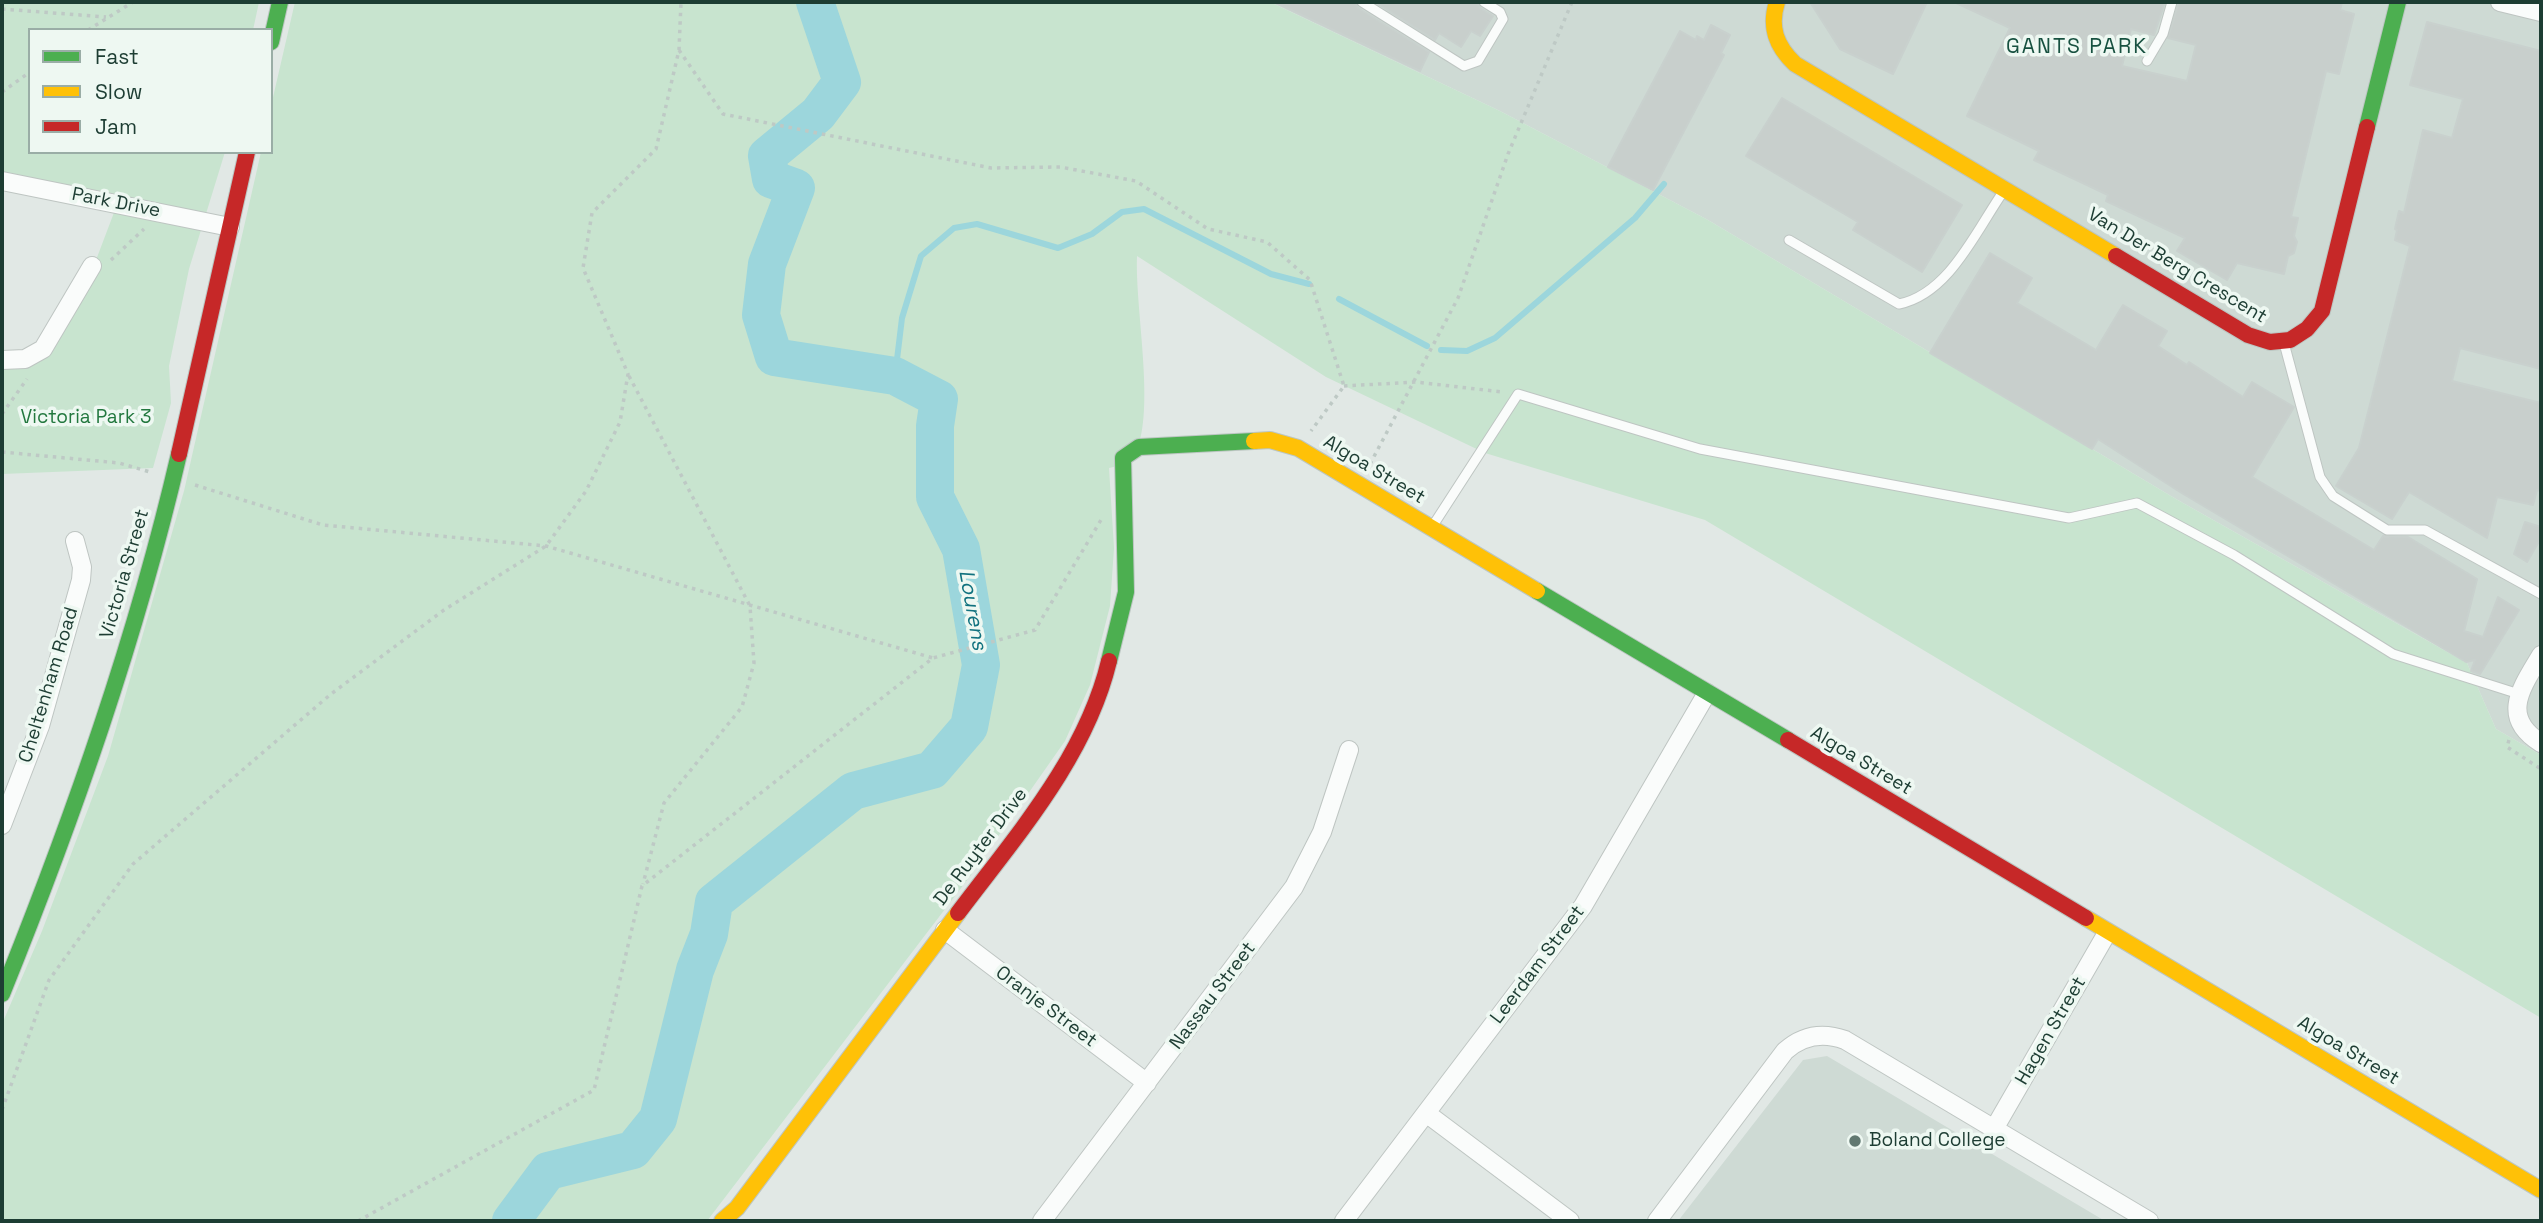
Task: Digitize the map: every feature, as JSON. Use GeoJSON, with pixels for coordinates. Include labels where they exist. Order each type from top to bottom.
{"type":"FeatureCollection","features":[{"type":"Feature","properties":{"kind":"street"},"geometry":{"type":"LineString","coordinates":[[273,33],[280,2]]}},
{"type":"Feature","properties":{"kind":"street","name":"Van Der Berg Crescent"},"geometry":{"type":"LineString","coordinates":[[1777,2],[1772,23],[1776,42],[1795,64],[2006,187],[2248,335],[2268,342],[2284,343],[2309,329],[2322,311],[2398,2]]}},
{"type":"Feature","properties":{"kind":"street"},"geometry":{"type":"LineString","coordinates":[[2500,2],[2541,12]]}},
{"type":"Feature","properties":{"kind":"street","name":"Victoria Street"},"geometry":{"type":"LineString","coordinates":[[2,994],[62,846],[132,630],[173,478],[247,154]]}},
{"type":"Feature","properties":{"kind":"street","name":"Park Drive"},"geometry":{"type":"LineString","coordinates":[[2,181],[230,227]]}},
{"type":"Feature","properties":{"kind":"street"},"geometry":{"type":"LineString","coordinates":[[2,360],[34,355],[50,342],[92,266]]}},
{"type":"Feature","properties":{"kind":"street","name":"Algoa Street"},"geometry":{"type":"LineString","coordinates":[[1139,447],[1270,440],[1298,449],[2541,1190]]}},
{"type":"Feature","properties":{"kind":"street","name":"De Ruyter Drive"},"geometry":{"type":"LineString","coordinates":[[722,1221],[737,1208],[1044,799],[1079,741],[1114,652],[1126,592],[1122,466],[1123,458],[1139,447]]}},
{"type":"Feature","properties":{"kind":"street","name":"Cheltenham Road"},"geometry":{"type":"LineString","coordinates":[[4,815],[40,726],[81,580],[82,567],[75,541]]}},
{"type":"Feature","properties":{"kind":"street"},"geometry":{"type":"LineString","coordinates":[[2541,655],[2519,694],[2518,715],[2525,730],[2541,743]]}},
{"type":"Feature","properties":{"kind":"street","name":"Leerdam Street"},"geometry":{"type":"LineString","coordinates":[[1344,1221],[1583,906],[1707,693]]}},
{"type":"Feature","properties":{"kind":"street","name":"Nassau Street"},"geometry":{"type":"LineString","coordinates":[[1042,1221],[1294,887],[1322,832],[1349,750]]}},
{"type":"Feature","properties":{"kind":"street","name":"Oranje Street"},"geometry":{"type":"LineString","coordinates":[[945,930],[1147,1083]]}},
{"type":"Feature","properties":{"kind":"street","name":"Hagen Street"},"geometry":{"type":"LineString","coordinates":[[1994,1129],[2107,933]]}},
{"type":"Feature","properties":{"kind":"street"},"geometry":{"type":"LineString","coordinates":[[1657,1221],[1778,1059],[1792,1044],[1811,1036],[1822,1035],[1845,1040],[2149,1221]]}},
{"type":"Feature","properties":{"kind":"street"},"geometry":{"type":"LineString","coordinates":[[1426,1113],[1570,1221]]}},
{"type":"Feature","properties":{"kind":"lane"},"geometry":{"type":"LineString","coordinates":[[1362,2],[1458,63],[1469,66],[1478,61],[1503,19],[1500,12],[1484,2]]}},
{"type":"Feature","properties":{"kind":"lane"},"geometry":{"type":"LineString","coordinates":[[2147,61],[2163,34],[2172,2]]}},
{"type":"Feature","properties":{"kind":"lane"},"geometry":{"type":"LineString","coordinates":[[1789,240],[1899,304],[1917,300],[1945,276],[2006,187]]}},
{"type":"Feature","properties":{"kind":"lane"},"geometry":{"type":"LineString","coordinates":[[2284,343],[2320,477],[2333,496],[2387,530],[2425,530],[2541,594]]}},
{"type":"Feature","properties":{"kind":"lane"},"geometry":{"type":"LineString","coordinates":[[1431,528],[1518,394],[1700,449],[2056,516],[2069,518],[2137,503],[2234,555],[2393,654],[2519,694]]}},
{"type":"Feature","properties":{"kind":"path"},"geometry":{"type":"LineString","coordinates":[[91,28],[133,2]]}},
{"type":"Feature","properties":{"kind":"path"},"geometry":{"type":"LineString","coordinates":[[358,1221],[594,1090],[664,803],[742,707],[754,663],[750,606],[628,374],[583,268],[592,213],[656,149],[679,50],[681,2]]}},
{"type":"Feature","properties":{"kind":"path"},"geometry":{"type":"LineString","coordinates":[[1359,485],[1416,382],[1458,298],[1508,154],[1572,2]]}},
{"type":"Feature","properties":{"kind":"path"},"geometry":{"type":"LineString","coordinates":[[2,9],[106,17]]}},
{"type":"Feature","properties":{"kind":"path"},"geometry":{"type":"LineString","coordinates":[[679,50],[723,114],[991,168],[1059,167],[1136,181],[1208,229],[1267,242],[1310,280],[1344,386]]}},
{"type":"Feature","properties":{"kind":"path"},"geometry":{"type":"LineString","coordinates":[[2,92],[28,73]]}},
{"type":"Feature","properties":{"kind":"path"},"geometry":{"type":"LineString","coordinates":[[92,266],[110,260],[147,225],[151,210]]}},
{"type":"Feature","properties":{"kind":"path"},"geometry":{"type":"LineString","coordinates":[[2,414],[36,367],[34,355]]}},
{"type":"Feature","properties":{"kind":"path"},"geometry":{"type":"LineString","coordinates":[[2,1110],[49,980],[133,864],[331,694],[444,610],[547,546],[586,491],[620,422],[628,374]]}},
{"type":"Feature","properties":{"kind":"path"},"geometry":{"type":"LineString","coordinates":[[1344,386],[1416,382],[1518,394]]}},
{"type":"Feature","properties":{"kind":"path"},"geometry":{"type":"LineString","coordinates":[[1298,449],[1344,386]]}},
{"type":"Feature","properties":{"kind":"path"},"geometry":{"type":"LineString","coordinates":[[2,452],[119,463],[323,525],[547,546],[933,658]]}},
{"type":"Feature","properties":{"kind":"path"},"geometry":{"type":"LineString","coordinates":[[642,886],[933,658],[1035,630],[1103,516]]}},
{"type":"Feature","properties":{"kind":"shaded area"},"geometry":{"type":"Polygon","coordinates":[[[1270,2],[2541,2],[2541,755],[2496,729],[2467,663],[2176,499],[1708,220],[1500,111],[1270,2]]]}},
{"type":"Feature","properties":{"kind":"shaded area","name":"Boland College"},"geometry":{"type":"Polygon","coordinates":[[[1827,1056],[2105,1221],[1678,1221],[1803,1060],[1827,1056]]]}},
{"type":"Feature","properties":{"kind":"green space","name":"Victoria Park 3"},"geometry":{"type":"Polygon","coordinates":[[[2,2],[259,2],[253,28],[28,28],[28,154],[224,154],[189,269],[169,366],[171,403],[153,468],[2,474],[2,361],[24,360],[93,268],[118,202],[2,181],[2,2]]]}},
{"type":"Feature","properties":{"kind":"green space"},"geometry":{"type":"Polygon","coordinates":[[[295,2],[1270,2],[1500,111],[1708,220],[2176,499],[2467,663],[2496,729],[2541,755],[2541,1018],[1705,520],[1485,453],[1326,377],[1137,256],[1144,380],[1142,428],[1138,447],[1133,455],[1122,464],[1109,468],[1114,548],[1110,606],[1090,685],[1065,741],[971,875],[707,1221],[2,1221],[2,1024],[42,931],[108,756],[184,491],[261,154],[273,154],[273,97],[295,2]]]}},
{"type":"Feature","properties":{"kind":"building"},"geometry":{"type":"Polygon","coordinates":[[[1274,2],[1355,2],[1358,8],[1429,52],[1420,71],[1274,2]]]}},
{"type":"Feature","properties":{"kind":"building"},"geometry":{"type":"Polygon","coordinates":[[[1375,2],[1477,2],[1480,8],[1493,16],[1480,36],[1471,31],[1461,47],[1439,33],[1435,40],[1375,2]]]}},
{"type":"Feature","properties":{"kind":"building"},"geometry":{"type":"Polygon","coordinates":[[[1810,2],[1927,2],[1893,74],[1840,49],[1810,2]]]}},
{"type":"Feature","properties":{"kind":"building"},"geometry":{"type":"Polygon","coordinates":[[[1954,2],[2165,2],[2154,35],[2131,29],[2122,66],[2187,81],[2196,45],[2168,38],[2179,2],[2342,2],[2340,10],[2354,14],[2339,74],[2326,71],[2291,217],[2298,218],[2294,236],[2297,242],[2294,253],[2288,256],[2284,274],[2237,263],[2227,280],[2177,251],[2185,238],[2106,201],[2108,195],[2034,160],[2039,151],[1967,116],[2010,28],[1954,2]]]}},
{"type":"Feature","properties":{"kind":"building"},"geometry":{"type":"Polygon","coordinates":[[[2427,22],[2541,51],[2541,369],[2460,348],[2452,381],[2541,403],[2541,491],[2537,490],[2533,505],[2497,497],[2487,538],[2409,492],[2392,519],[2336,486],[2359,448],[2410,246],[2395,240],[2395,229],[2399,211],[2404,213],[2423,130],[2452,138],[2463,99],[2410,85],[2427,22]]]}},
{"type":"Feature","properties":{"kind":"building"},"geometry":{"type":"Polygon","coordinates":[[[1711,25],[1730,35],[1721,53],[1724,55],[1653,190],[1608,167],[1680,31],[1696,40],[1697,36],[1704,40],[1711,25]]]}},
{"type":"Feature","properties":{"kind":"building"},"geometry":{"type":"Polygon","coordinates":[[[1782,98],[1962,205],[1922,272],[1853,230],[1858,222],[1746,156],[1782,98]]]}},
{"type":"Feature","properties":{"kind":"building"},"geometry":{"type":"Polygon","coordinates":[[[1990,253],[2032,278],[2017,303],[2096,350],[2123,305],[2167,331],[2158,346],[2187,365],[2189,362],[2243,397],[2252,382],[2294,407],[2252,477],[2374,550],[2383,536],[2408,537],[2477,579],[2464,631],[2483,637],[2498,597],[2519,610],[2480,674],[2471,671],[2475,660],[2466,662],[2180,492],[2098,439],[2092,449],[1930,353],[1990,253]]]}},
{"type":"Feature","properties":{"kind":"building"},"geometry":{"type":"Polygon","coordinates":[[[2525,522],[2541,527],[2541,538],[2527,562],[2514,554],[2525,522]]]}},
{"type":"Feature","properties":{"kind":"waterway","name":"Lourens"},"geometry":{"type":"LineString","coordinates":[[511,1221],[548,1171],[633,1150],[658,1119],[695,970],[709,934],[714,902],[853,791],[932,770],[969,727],[981,665],[961,549],[935,497],[935,426],[939,399],[895,376],[774,357],[761,315],[767,264],[796,188],[771,179],[767,156],[818,114],[842,82],[815,2]]}},
{"type":"Feature","properties":{"kind":"waterway"},"geometry":{"type":"LineString","coordinates":[[1441,350],[1467,351],[1495,338],[1635,218],[1664,184]]}},
{"type":"Feature","properties":{"kind":"waterway"},"geometry":{"type":"LineString","coordinates":[[895,376],[902,318],[921,256],[954,228],[977,224],[1058,248],[1092,234],[1122,212],[1144,209],[1271,274],[1309,284]]}},
{"type":"Feature","properties":{"kind":"waterway"},"geometry":{"type":"LineString","coordinates":[[1339,299],[1427,346]]}},
{"type":"Feature","properties":{"kind":"traffic: fast"},"geometry":{"type":"LineString","coordinates":[[273,33],[280,2]]}},
{"type":"Feature","properties":{"kind":"traffic: fast"},"geometry":{"type":"LineString","coordinates":[[2367,127],[2398,2]]}},
{"type":"Feature","properties":{"kind":"traffic: fast"},"geometry":{"type":"LineString","coordinates":[[1109,661],[1126,592],[1123,458],[1139,447],[1254,441]]}},
{"type":"Feature","properties":{"kind":"traffic: fast"},"geometry":{"type":"LineString","coordinates":[[2,994],[78,795],[123,660],[179,454]]}},
{"type":"Feature","properties":{"kind":"traffic: fast"},"geometry":{"type":"LineString","coordinates":[[1537,591],[1788,740]]}},
{"type":"Feature","properties":{"kind":"traffic: slow"},"geometry":{"type":"LineString","coordinates":[[1777,2],[1774,20],[1776,36],[1795,64],[2116,256]]}},
{"type":"Feature","properties":{"kind":"traffic: slow"},"geometry":{"type":"LineString","coordinates":[[1254,441],[1270,440],[1298,448],[1537,591]]}},
{"type":"Feature","properties":{"kind":"traffic: slow"},"geometry":{"type":"LineString","coordinates":[[722,1221],[737,1208],[958,913]]}},
{"type":"Feature","properties":{"kind":"traffic: slow"},"geometry":{"type":"LineString","coordinates":[[2086,918],[2541,1190]]}},
{"type":"Feature","properties":{"kind":"traffic: jam"},"geometry":{"type":"LineString","coordinates":[[2116,256],[2248,335],[2270,342],[2290,340],[2307,329],[2322,311],[2367,127]]}},
{"type":"Feature","properties":{"kind":"traffic: jam"},"geometry":{"type":"LineString","coordinates":[[179,454],[247,154]]}},
{"type":"Feature","properties":{"kind":"traffic: jam"},"geometry":{"type":"LineString","coordinates":[[958,913],[1025,825],[1066,763],[1084,730],[1109,661]]}},
{"type":"Feature","properties":{"kind":"traffic: jam"},"geometry":{"type":"LineString","coordinates":[[1788,740],[2086,918]]}},
{"type":"Feature","properties":{"kind":"place","name":"Boland College"},"geometry":{"type":"Point","coordinates":[1855,1141]}},
{"type":"Feature","properties":{"kind":"district","name":"GANTS PARK"},"geometry":{"type":"Point","coordinates":[2077,47]}}]}
